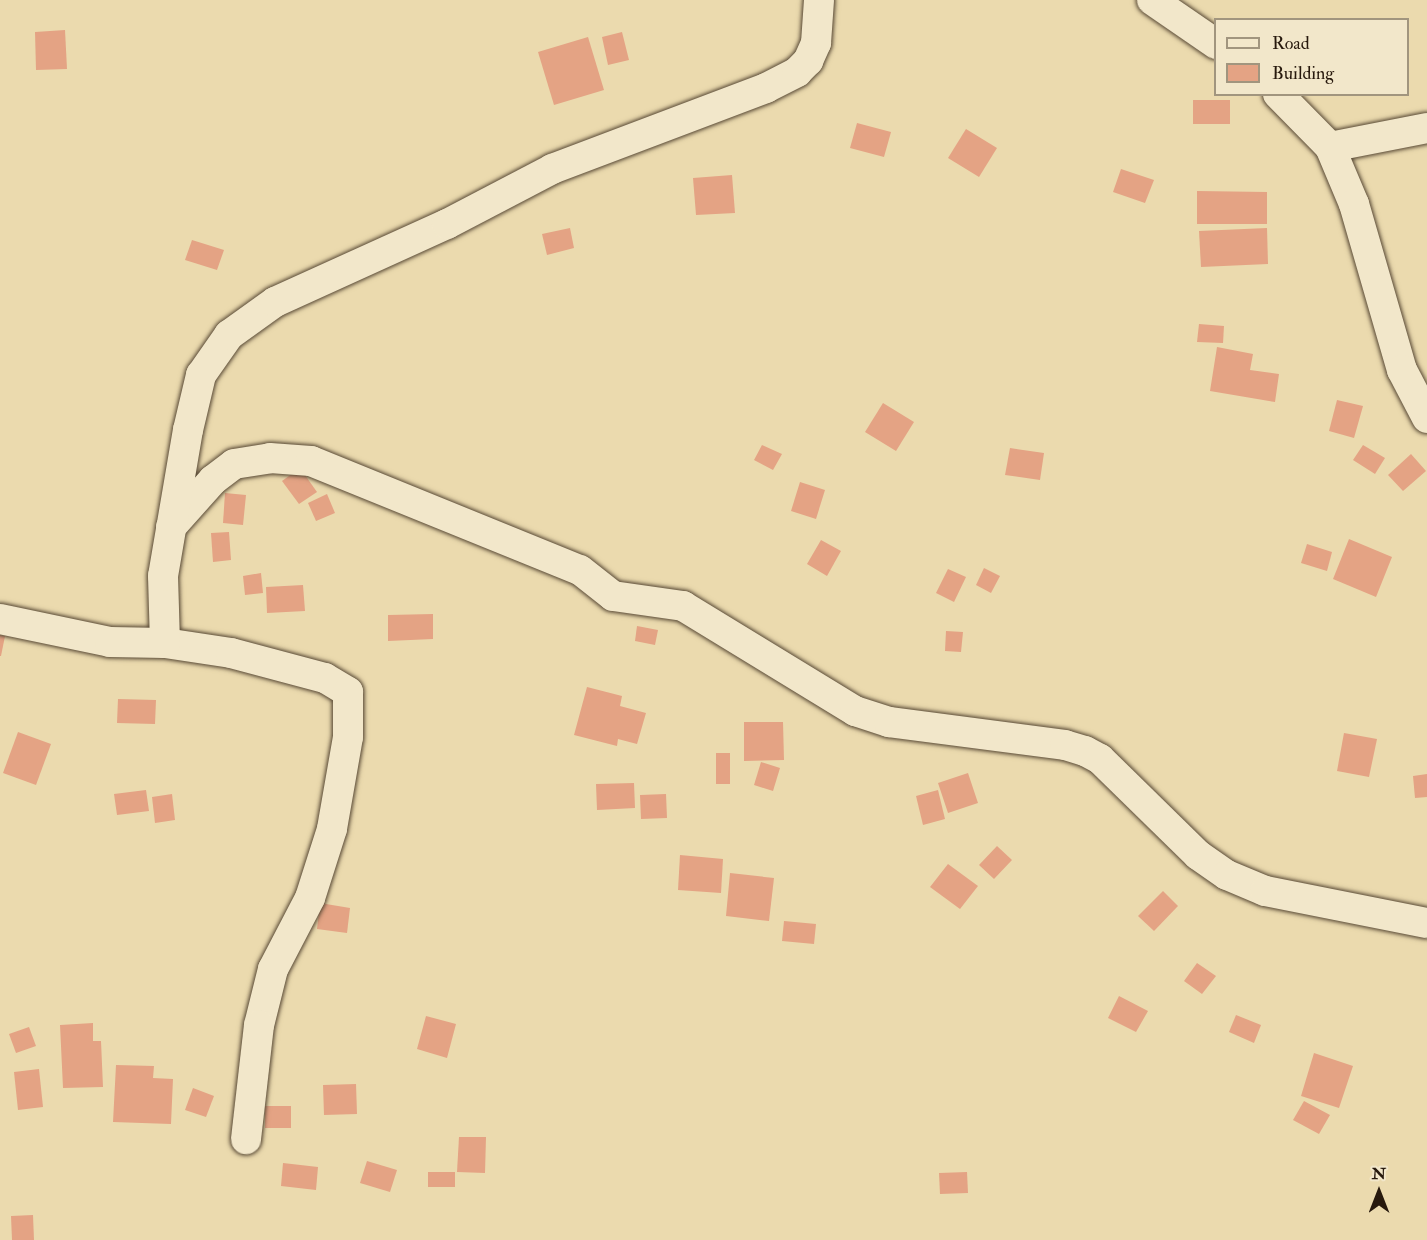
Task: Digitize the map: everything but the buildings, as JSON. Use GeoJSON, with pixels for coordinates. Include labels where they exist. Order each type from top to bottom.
{"type":"FeatureCollection","features":[{"type":"Feature","properties":{"kind":"street"},"geometry":{"type":"LineString","coordinates":[[165,643],[163,576],[201,375],[229,335],[275,302],[447,224],[552,169],[766,88],[797,72],[808,62],[816,43],[819,0]]}},
{"type":"Feature","properties":{"kind":"street"},"geometry":{"type":"LineString","coordinates":[[1152,0],[1214,43]]}},
{"type":"Feature","properties":{"kind":"street"},"geometry":{"type":"LineString","coordinates":[[1280,96],[1330,147],[1354,204],[1402,370],[1427,418]]}},
{"type":"Feature","properties":{"kind":"street"},"geometry":{"type":"LineString","coordinates":[[1330,147],[1427,128]]}},
{"type":"Feature","properties":{"kind":"street"},"geometry":{"type":"LineString","coordinates":[[171,527],[213,480],[234,464],[270,458],[311,461],[580,570],[613,596],[683,606],[855,711],[889,723],[1065,745],[1085,751],[1100,759],[1198,855],[1227,875],[1265,891],[1427,923]]}},
{"type":"Feature","properties":{"kind":"street"},"geometry":{"type":"LineString","coordinates":[[0,619],[110,642],[165,643],[231,653],[325,678],[348,692],[350,704],[332,829],[310,898],[273,969],[259,1025],[246,1139]]}}]}
